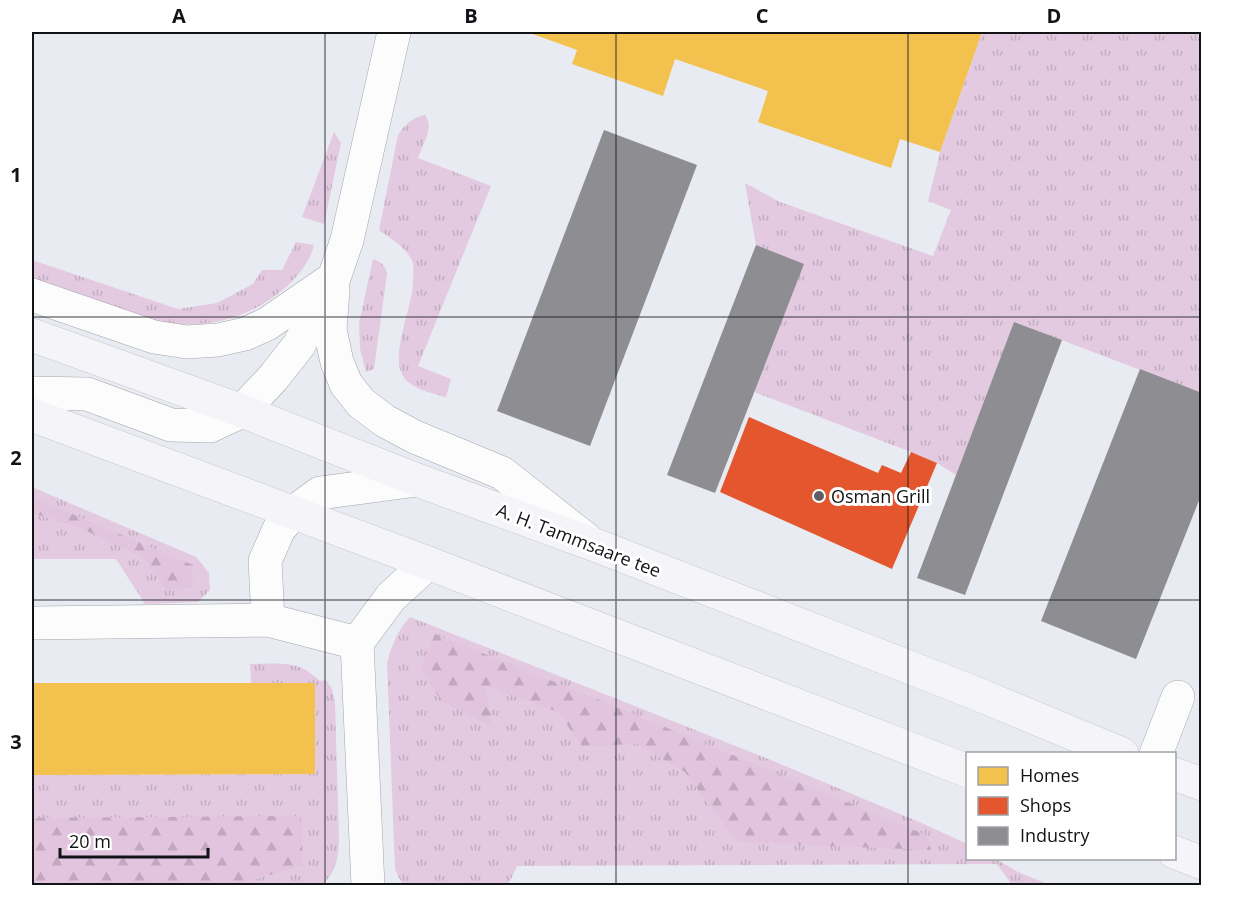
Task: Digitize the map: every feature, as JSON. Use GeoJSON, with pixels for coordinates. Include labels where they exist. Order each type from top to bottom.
{"type":"FeatureCollection","features":[{"type":"Feature","properties":{"kind":"main road","name":"A. H. Tammsaare tee"},"geometry":{"type":"LineString","coordinates":[[32,335],[242,411],[417,480],[595,545],[965,689],[1120,752]]}},
{"type":"Feature","properties":{"kind":"main road"},"geometry":{"type":"LineString","coordinates":[[32,415],[428,563],[966,770]]}},
{"type":"Feature","properties":{"kind":"main road"},"geometry":{"type":"LineString","coordinates":[[1176,775],[1202,784]]}},
{"type":"Feature","properties":{"kind":"main road"},"geometry":{"type":"LineString","coordinates":[[1176,853],[1202,863]]}},
{"type":"Feature","properties":{"kind":"street"},"geometry":{"type":"LineString","coordinates":[[32,393],[87,394],[171,425],[210,426],[242,411],[273,378],[298,345],[334,278],[347,240],[394,32]]}},
{"type":"Feature","properties":{"kind":"street"},"geometry":{"type":"LineString","coordinates":[[32,295],[154,337],[187,342],[218,340],[245,334],[267,324],[334,278]]}},
{"type":"Feature","properties":{"kind":"street"},"geometry":{"type":"LineString","coordinates":[[334,278],[330,330],[337,362],[346,384],[361,403],[385,421],[415,437],[502,473],[595,545]]}},
{"type":"Feature","properties":{"kind":"street"},"geometry":{"type":"LineString","coordinates":[[268,620],[265,561],[279,529],[293,513],[320,492],[417,480]]}},
{"type":"Feature","properties":{"kind":"street"},"geometry":{"type":"LineString","coordinates":[[368,885],[357,643],[391,597],[428,563]]}},
{"type":"Feature","properties":{"kind":"street"},"geometry":{"type":"LineString","coordinates":[[32,623],[268,620],[357,643]]}},
{"type":"Feature","properties":{"kind":"street"},"geometry":{"type":"LineString","coordinates":[[1156,752],[1178,697]]}},
{"type":"Feature","properties":{"kind":"green space"},"geometry":{"type":"Polygon","coordinates":[[[982,32],[1201,32],[1201,393],[1014,322],[956,475],[937,463],[911,452],[754,392],[756,245],[745,183],[780,202],[933,256],[951,210],[928,201],[940,152],[982,32]]]}},
{"type":"Feature","properties":{"kind":"green space"},"geometry":{"type":"Polygon","coordinates":[[[425,115],[429,125],[418,158],[491,186],[418,366],[451,379],[446,397],[415,387],[402,374],[399,365],[400,343],[412,294],[413,266],[406,252],[379,230],[398,135],[409,122],[425,115]]]}},
{"type":"Feature","properties":{"kind":"green space"},"geometry":{"type":"Polygon","coordinates":[[[334,132],[341,143],[324,224],[302,217],[334,132]]]}},
{"type":"Feature","properties":{"kind":"green space"},"geometry":{"type":"Polygon","coordinates":[[[296,242],[314,245],[312,253],[304,267],[282,290],[263,304],[248,311],[202,324],[154,320],[32,279],[32,260],[178,309],[217,303],[253,284],[262,270],[282,270],[296,242]]]}},
{"type":"Feature","properties":{"kind":"green space"},"geometry":{"type":"Polygon","coordinates":[[[373,259],[385,267],[387,273],[374,369],[366,372],[360,349],[359,323],[373,259]]]}},
{"type":"Feature","properties":{"kind":"green space"},"geometry":{"type":"Polygon","coordinates":[[[32,487],[196,557],[209,573],[210,590],[198,602],[145,604],[116,559],[32,559],[32,487]]]}},
{"type":"Feature","properties":{"kind":"green space"},"geometry":{"type":"Polygon","coordinates":[[[32,497],[193,565],[192,587],[167,591],[143,557],[78,527],[32,513],[32,497]]]}},
{"type":"Feature","properties":{"kind":"green space"},"geometry":{"type":"Polygon","coordinates":[[[410,617],[771,760],[966,844],[966,860],[998,860],[1018,872],[1050,885],[1012,885],[997,864],[517,866],[508,885],[403,885],[395,870],[387,663],[402,628],[410,617]]]}},
{"type":"Feature","properties":{"kind":"green space"},"geometry":{"type":"Polygon","coordinates":[[[435,634],[926,835],[931,850],[736,841],[685,772],[637,744],[582,746],[558,712],[486,686],[491,726],[441,701],[421,667],[435,634]]]}},
{"type":"Feature","properties":{"kind":"green space"},"geometry":{"type":"Polygon","coordinates":[[[250,664],[298,666],[320,681],[326,680],[332,689],[335,702],[339,839],[336,864],[323,885],[32,885],[32,775],[315,774],[315,683],[251,683],[250,664]]]}},
{"type":"Feature","properties":{"kind":"green space"},"geometry":{"type":"Polygon","coordinates":[[[301,816],[303,865],[237,885],[32,885],[32,818],[301,816]]]}},
{"type":"Feature","properties":{"kind":"building: Homes"},"geometry":{"type":"Polygon","coordinates":[[[527,32],[982,32],[940,152],[900,139],[891,168],[758,122],[768,91],[675,59],[663,96],[572,64],[577,50],[527,32]]]}},
{"type":"Feature","properties":{"kind":"building: Homes"},"geometry":{"type":"Polygon","coordinates":[[[32,683],[315,683],[315,774],[32,775],[32,683]]]}},
{"type":"Feature","properties":{"kind":"building: Shops"},"geometry":{"type":"Polygon","coordinates":[[[749,417],[878,473],[882,465],[901,473],[911,452],[937,463],[892,569],[720,492],[749,417]]]}},
{"type":"Feature","properties":{"kind":"building: Industry"},"geometry":{"type":"Polygon","coordinates":[[[604,130],[697,165],[590,446],[497,411],[604,130]]]}},
{"type":"Feature","properties":{"kind":"building: Industry"},"geometry":{"type":"Polygon","coordinates":[[[756,245],[804,264],[715,493],[667,475],[756,245]]]}},
{"type":"Feature","properties":{"kind":"building: Industry"},"geometry":{"type":"Polygon","coordinates":[[[1014,322],[1062,340],[965,595],[917,578],[1014,322]]]}},
{"type":"Feature","properties":{"kind":"building: Industry"},"geometry":{"type":"Polygon","coordinates":[[[1140,369],[1202,393],[1202,493],[1136,659],[1041,621],[1140,369]]]}},
{"type":"Feature","properties":{"kind":"place","name":"Osman Grill"},"geometry":{"type":"Point","coordinates":[819,496]}}]}
